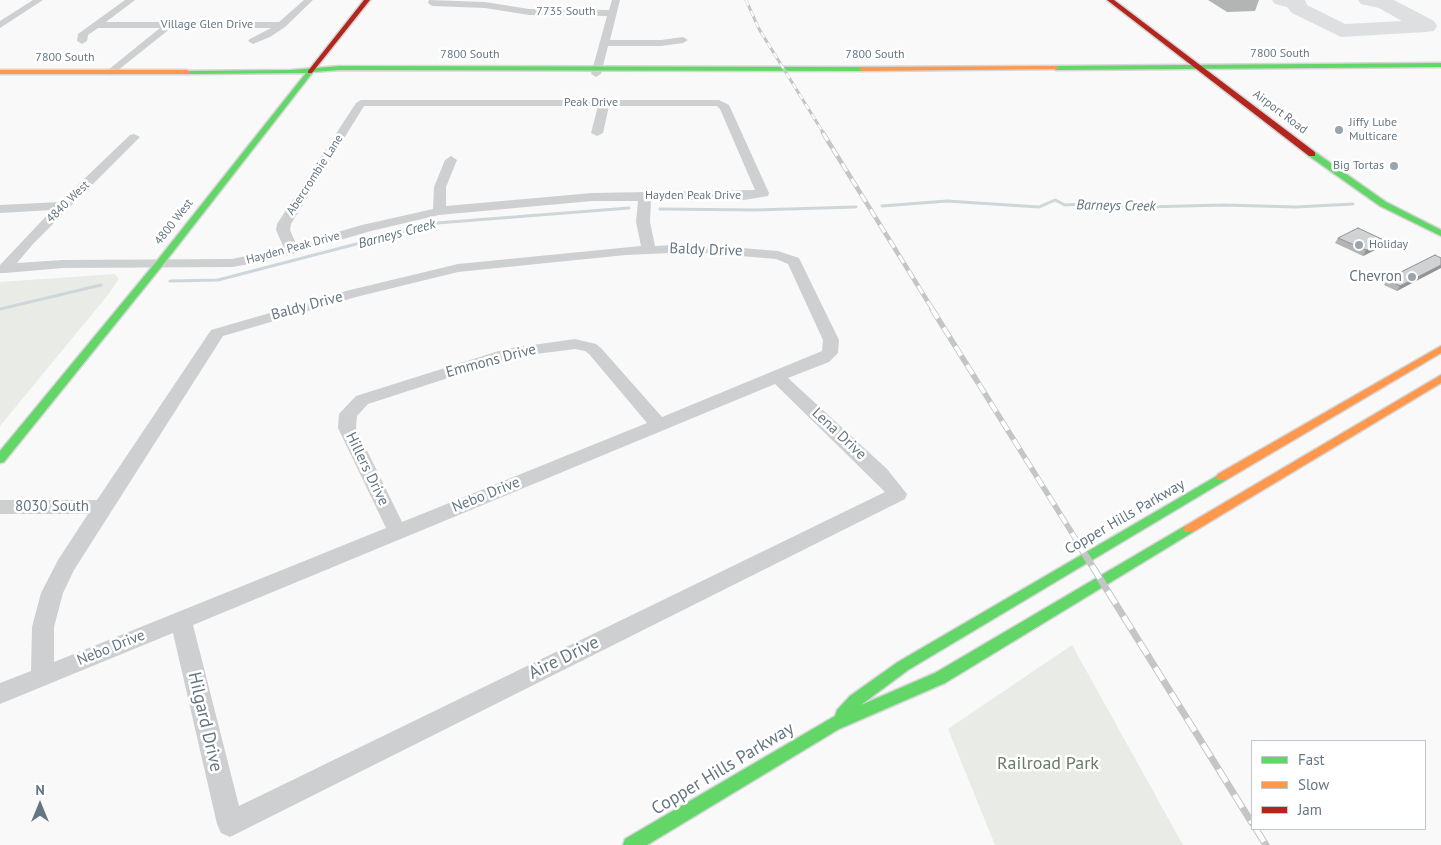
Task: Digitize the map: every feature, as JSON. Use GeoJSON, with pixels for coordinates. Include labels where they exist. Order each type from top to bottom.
{"type":"FeatureCollection","features":[{"type":"Feature","properties":{"kind":"main road","name":"4800 West"},"geometry":{"type":"LineString","coordinates":[[0,459],[159,264],[367,0]]}},
{"type":"Feature","properties":{"kind":"main road","name":"Airport Road"},"geometry":{"type":"LineString","coordinates":[[1110,0],[1360,190],[1441,233]]}},
{"type":"Feature","properties":{"kind":"main road","name":"7800 South"},"geometry":{"type":"LineString","coordinates":[[1204,71],[1441,66]]}},
{"type":"Feature","properties":{"kind":"main road","name":"7800 South"},"geometry":{"type":"LineString","coordinates":[[0,72],[309,72],[328,74],[597,71],[1441,72]]}},
{"type":"Feature","properties":{"kind":"main road","name":"Copper Hills Parkway"},"geometry":{"type":"LineString","coordinates":[[834,724],[855,701],[903,666],[1086,556],[1441,349]]}},
{"type":"Feature","properties":{"kind":"main road","name":"Copper Hills Parkway"},"geometry":{"type":"LineString","coordinates":[[631,845],[834,724],[940,678],[1441,378]]}},
{"type":"Feature","properties":{"kind":"street"},"geometry":{"type":"LineString","coordinates":[[0,25],[39,0]]}},
{"type":"Feature","properties":{"kind":"street"},"geometry":{"type":"LineString","coordinates":[[82,41],[83,34],[131,0]]}},
{"type":"Feature","properties":{"kind":"street"},"geometry":{"type":"LineString","coordinates":[[253,41],[267,35],[282,25],[309,0]]}},
{"type":"Feature","properties":{"kind":"street"},"geometry":{"type":"LineString","coordinates":[[516,10],[521,0]]}},
{"type":"Feature","properties":{"kind":"street"},"geometry":{"type":"LineString","coordinates":[[597,71],[616,0]]}},
{"type":"Feature","properties":{"kind":"street","name":"7735 South"},"geometry":{"type":"LineString","coordinates":[[432,2],[485,5],[516,10],[611,13]]}},
{"type":"Feature","properties":{"kind":"street"},"geometry":{"type":"LineString","coordinates":[[9,8],[27,8]]}},
{"type":"Feature","properties":{"kind":"street","name":"Village Glen Drive"},"geometry":{"type":"LineString","coordinates":[[96,25],[282,25]]}},
{"type":"Feature","properties":{"kind":"street"},"geometry":{"type":"LineString","coordinates":[[112,72],[169,25]]}},
{"type":"Feature","properties":{"kind":"street"},"geometry":{"type":"LineString","coordinates":[[603,43],[661,43],[684,40]]}},
{"type":"Feature","properties":{"kind":"street","name":"Peak Drive"},"geometry":{"type":"LineString","coordinates":[[362,103],[719,104],[725,107],[763,193]]}},
{"type":"Feature","properties":{"kind":"street","name":"Abercrombie Lane"},"geometry":{"type":"LineString","coordinates":[[292,250],[283,230],[284,224],[362,103]]}},
{"type":"Feature","properties":{"kind":"street"},"geometry":{"type":"LineString","coordinates":[[597,133],[604,103]]}},
{"type":"Feature","properties":{"kind":"street","name":"4840 West"},"geometry":{"type":"LineString","coordinates":[[2,269],[134,137]]}},
{"type":"Feature","properties":{"kind":"street"},"geometry":{"type":"LineString","coordinates":[[439,211],[440,187],[452,160]]}},
{"type":"Feature","properties":{"kind":"street","name":"Hayden Peak Drive"},"geometry":{"type":"LineString","coordinates":[[2,269],[63,264],[232,263],[292,250],[384,223],[439,211],[592,197],[744,196],[763,193]]}},
{"type":"Feature","properties":{"kind":"street"},"geometry":{"type":"LineString","coordinates":[[646,196],[643,222],[649,250]]}},
{"type":"Feature","properties":{"kind":"street"},"geometry":{"type":"LineString","coordinates":[[0,209],[64,206]]}},
{"type":"Feature","properties":{"kind":"street","name":"Baldy Drive"},"geometry":{"type":"LineString","coordinates":[[42,676],[43,626],[52,593],[65,566],[206,347],[217,334],[351,294],[450,269],[649,250],[694,248],[788,257]]}},
{"type":"Feature","properties":{"kind":"street","name":"Nebo Drive"},"geometry":{"type":"LineString","coordinates":[[0,694],[823,358],[830,353],[831,340],[794,261],[788,257]]}},
{"type":"Feature","properties":{"kind":"street","name":"Emmons Drive"},"geometry":{"type":"LineString","coordinates":[[353,407],[374,396],[511,352],[575,344],[590,347],[595,351],[659,425]]}},
{"type":"Feature","properties":{"kind":"street","name":"Lena Drive"},"geometry":{"type":"LineString","coordinates":[[777,377],[880,474],[898,494]]}},
{"type":"Feature","properties":{"kind":"street","name":"Hillers Drive"},"geometry":{"type":"LineString","coordinates":[[353,407],[346,420],[346,428],[397,531]]}},
{"type":"Feature","properties":{"kind":"street","name":"Aire Drive"},"geometry":{"type":"LineString","coordinates":[[230,824],[898,494]]}},
{"type":"Feature","properties":{"kind":"street","name":"8030 South"},"geometry":{"type":"LineString","coordinates":[[0,507],[103,507]]}},
{"type":"Feature","properties":{"kind":"street","name":"Hilgard Drive"},"geometry":{"type":"LineString","coordinates":[[181,620],[230,824]]}},
{"type":"Feature","properties":{"kind":"green space"},"geometry":{"type":"Polygon","coordinates":[[[115,274],[119,279],[107,296],[0,426],[0,282],[115,274]]]}},
{"type":"Feature","properties":{"kind":"green space","name":"Railroad Park"},"geometry":{"type":"Polygon","coordinates":[[[1072,645],[1183,845],[995,845],[948,729],[1072,645]]]}},
{"type":"Feature","properties":{"kind":"building"},"geometry":{"type":"Polygon","coordinates":[[[1358,228],[1386,241],[1366,250],[1338,238],[1358,228]]]}},
{"type":"Feature","properties":{"kind":"building","name":"Chevron"},"geometry":{"type":"Polygon","coordinates":[[[1435,255],[1441,258],[1441,265],[1400,286],[1387,279],[1435,255]]]}},
{"type":"Feature","properties":{"kind":"waterway","name":"Barneys Creek"},"geometry":{"type":"LineString","coordinates":[[882,206],[947,201],[1039,207],[1055,200],[1065,205],[1085,204],[1106,208],[1224,205],[1296,207],[1353,204]]}},
{"type":"Feature","properties":{"kind":"waterway","name":"Barneys Creek"},"geometry":{"type":"LineString","coordinates":[[660,209],[755,210],[856,207]]}},
{"type":"Feature","properties":{"kind":"waterway","name":"Barneys Creek"},"geometry":{"type":"LineString","coordinates":[[170,281],[218,280],[437,223],[629,208]]}},
{"type":"Feature","properties":{"kind":"waterway","name":"Barneys Creek"},"geometry":{"type":"LineString","coordinates":[[0,309],[101,285]]}},
{"type":"Feature","properties":{"kind":"taxiway"},"geometry":{"type":"LineString","coordinates":[[1282,0],[1298,4],[1296,6],[1299,9],[1341,31],[1426,26],[1385,3],[1368,0]]}},
{"type":"Feature","properties":{"kind":"railway"},"geometry":{"type":"LineString","coordinates":[[746,0],[759,29],[824,134]]}},
{"type":"Feature","properties":{"kind":"railway"},"geometry":{"type":"LineString","coordinates":[[823,133],[933,310]]}},
{"type":"Feature","properties":{"kind":"railway"},"geometry":{"type":"LineString","coordinates":[[932,309],[1077,541]]}},
{"type":"Feature","properties":{"kind":"railway"},"geometry":{"type":"LineString","coordinates":[[1076,540],[1251,821]]}},
{"type":"Feature","properties":{"kind":"railway"},"geometry":{"type":"LineString","coordinates":[[1257,830],[1266,845]]}},
{"type":"Feature","properties":{"kind":"traffic: fast"},"geometry":{"type":"LineString","coordinates":[[1056,68],[1441,65]]}},
{"type":"Feature","properties":{"kind":"traffic: fast"},"geometry":{"type":"LineString","coordinates":[[187,72],[291,72],[340,68],[862,69]]}},
{"type":"Feature","properties":{"kind":"traffic: fast"},"geometry":{"type":"LineString","coordinates":[[0,459],[159,264],[310,72]]}},
{"type":"Feature","properties":{"kind":"traffic: fast"},"geometry":{"type":"LineString","coordinates":[[1312,154],[1383,204],[1441,233]]}},
{"type":"Feature","properties":{"kind":"traffic: fast"},"geometry":{"type":"LineString","coordinates":[[842,715],[855,701],[903,666],[1222,477]]}},
{"type":"Feature","properties":{"kind":"traffic: fast"},"geometry":{"type":"LineString","coordinates":[[631,845],[834,724],[940,678],[1189,529]]}},
{"type":"Feature","properties":{"kind":"traffic: slow"},"geometry":{"type":"LineString","coordinates":[[862,69],[1056,68]]}},
{"type":"Feature","properties":{"kind":"traffic: slow"},"geometry":{"type":"LineString","coordinates":[[0,72],[187,72]]}},
{"type":"Feature","properties":{"kind":"traffic: slow"},"geometry":{"type":"LineString","coordinates":[[1222,477],[1441,349]]}},
{"type":"Feature","properties":{"kind":"traffic: slow"},"geometry":{"type":"LineString","coordinates":[[1189,529],[1441,378]]}},
{"type":"Feature","properties":{"kind":"traffic: jam"},"geometry":{"type":"LineString","coordinates":[[310,72],[367,0]]}},
{"type":"Feature","properties":{"kind":"traffic: jam"},"geometry":{"type":"LineString","coordinates":[[1110,0],[1312,154]]}},
{"type":"Feature","properties":{"kind":"place","name":"Jiffy Lube Multicare"},"geometry":{"type":"Point","coordinates":[1339,130]}},
{"type":"Feature","properties":{"kind":"place","name":"Big Tortas"},"geometry":{"type":"Point","coordinates":[1394,166]}},
{"type":"Feature","properties":{"kind":"place","name":"Holiday"},"geometry":{"type":"Point","coordinates":[1359,245]}},
{"type":"Feature","properties":{"kind":"place","name":"Chevron"},"geometry":{"type":"Point","coordinates":[1412,277]}}]}
